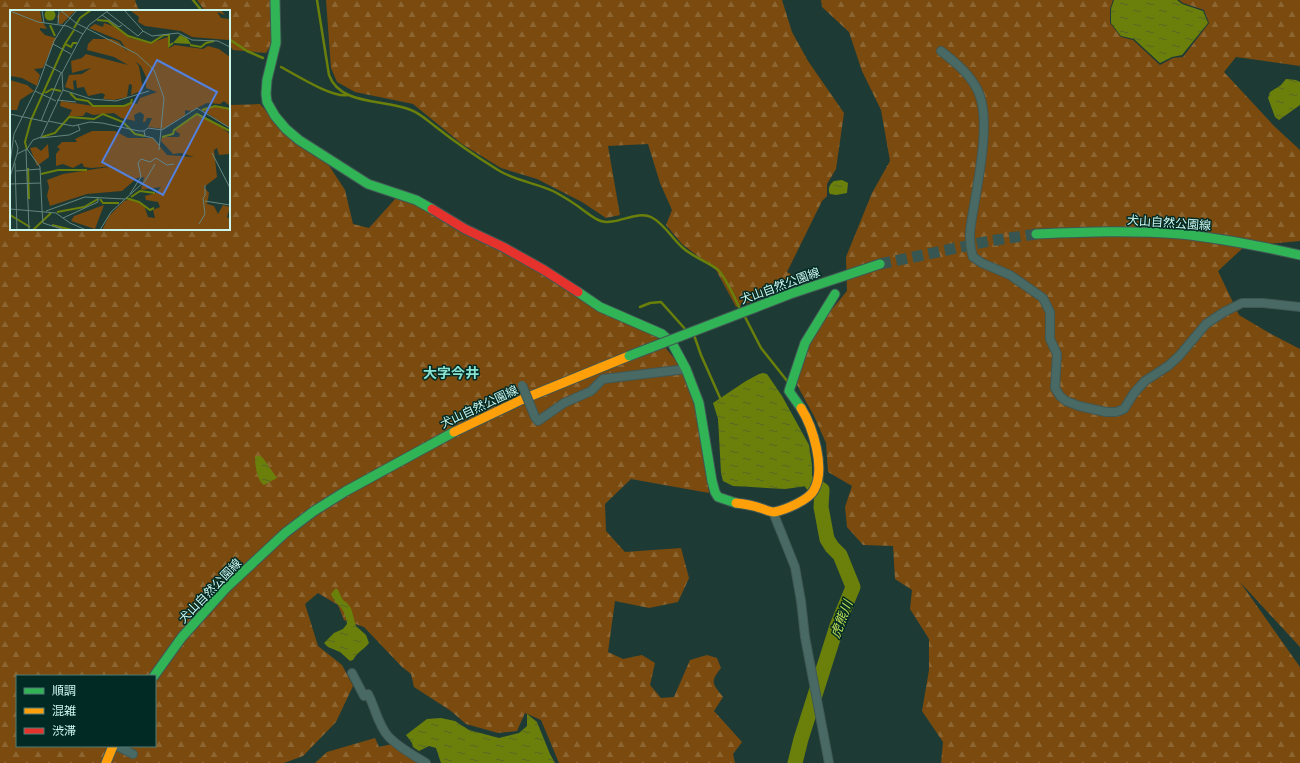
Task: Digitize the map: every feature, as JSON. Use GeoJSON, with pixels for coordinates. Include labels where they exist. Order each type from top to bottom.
{"type":"FeatureCollection","features":[{"type":"Feature","properties":{"kind":"main road"},"geometry":{"type":"LineString","coordinates":[[275,0],[276,41],[265,93],[266,101],[270,110],[288,131],[324,157],[368,184],[416,200],[465,229],[503,247],[544,270],[600,307],[662,334],[672,343],[686,369],[699,403],[715,492],[718,497],[765,508],[772,512],[804,500],[811,495],[816,487],[818,452],[813,431],[789,389],[805,343],[835,294]]}},
{"type":"Feature","properties":{"kind":"main road","name":"犬山自然公園線"},"geometry":{"type":"LineString","coordinates":[[1036,234],[1093,232],[1178,234],[1219,239],[1300,255]]}},
{"type":"Feature","properties":{"kind":"main road","name":"犬山自然公園線"},"geometry":{"type":"LineString","coordinates":[[155,675],[182,637],[226,588],[285,533],[314,511],[346,491],[448,435],[521,400],[603,366],[790,294],[880,264]]}},
{"type":"Feature","properties":{"kind":"main road"},"geometry":{"type":"LineString","coordinates":[[106,763],[113,747]]}},
{"type":"Feature","properties":{"kind":"street"},"geometry":{"type":"LineString","coordinates":[[941,51],[963,69],[971,79],[979,92],[983,108],[984,141],[969,238],[973,257],[982,263],[1010,275],[1043,298],[1050,312],[1050,339],[1056,354],[1055,388],[1060,396],[1066,401],[1078,406],[1099,411],[1116,412],[1124,409],[1134,393],[1145,381],[1180,356],[1206,324],[1224,312],[1242,303],[1263,303],[1300,307]]}},
{"type":"Feature","properties":{"kind":"street"},"geometry":{"type":"LineString","coordinates":[[522,384],[538,421],[564,403],[591,391],[603,379],[686,369]]}},
{"type":"Feature","properties":{"kind":"street"},"geometry":{"type":"LineString","coordinates":[[772,512],[795,567],[815,695],[830,763]]}},
{"type":"Feature","properties":{"kind":"street"},"geometry":{"type":"LineString","coordinates":[[352,673],[364,696],[368,694],[374,704],[374,710],[388,736],[408,752],[426,763]]}},
{"type":"Feature","properties":{"kind":"street"},"geometry":{"type":"LineString","coordinates":[[119,747],[133,754]]}},
{"type":"Feature","properties":{"kind":"green space"},"geometry":{"type":"Polygon","coordinates":[[[0,0],[135,0],[139,10],[10,10],[10,230],[230,230],[230,105],[260,104],[286,134],[326,161],[345,190],[353,224],[369,228],[396,198],[416,205],[655,335],[678,363],[696,404],[704,448],[709,493],[631,479],[605,504],[606,531],[625,552],[681,548],[689,578],[678,602],[649,608],[615,601],[608,652],[623,659],[642,655],[655,663],[650,685],[661,698],[674,697],[690,660],[707,655],[717,658],[721,668],[715,676],[714,682],[716,689],[723,697],[714,711],[742,742],[733,754],[735,763],[559,763],[541,720],[525,713],[517,731],[498,733],[466,724],[451,711],[414,687],[411,674],[402,667],[364,627],[344,620],[338,605],[318,593],[305,604],[318,646],[342,665],[353,686],[336,722],[303,756],[284,763],[0,763],[0,0]]]}},
{"type":"Feature","properties":{"kind":"green space"},"geometry":{"type":"Polygon","coordinates":[[[197,0],[271,0],[272,43],[266,53],[233,50],[230,46],[230,10],[204,10],[197,0]]]}},
{"type":"Feature","properties":{"kind":"green space"},"geometry":{"type":"Polygon","coordinates":[[[326,0],[782,0],[792,32],[808,61],[844,113],[836,169],[827,184],[827,196],[822,201],[787,272],[794,276],[776,293],[736,307],[716,270],[682,244],[666,225],[672,210],[660,183],[648,144],[608,146],[620,215],[606,218],[582,202],[537,179],[501,168],[462,144],[413,104],[355,92],[337,82],[331,68],[326,0]]]}},
{"type":"Feature","properties":{"kind":"green space"},"geometry":{"type":"Polygon","coordinates":[[[821,0],[1113,0],[1110,9],[1110,23],[1121,37],[1133,40],[1160,65],[1173,58],[1183,57],[1209,23],[1204,10],[1183,3],[1179,0],[1300,0],[1300,66],[1236,57],[1224,72],[1274,126],[1300,150],[1300,241],[1245,246],[1218,271],[1239,315],[1300,349],[1300,647],[1240,582],[1300,667],[1300,763],[941,763],[943,742],[922,711],[929,670],[929,639],[910,609],[912,590],[895,579],[893,546],[863,545],[847,527],[845,507],[852,486],[828,472],[826,443],[814,416],[797,385],[800,364],[817,327],[847,291],[846,257],[872,193],[890,161],[881,110],[862,71],[849,32],[822,7],[821,0]]]}},
{"type":"Feature","properties":{"kind":"green space"},"geometry":{"type":"Polygon","coordinates":[[[375,738],[379,747],[392,744],[420,763],[315,763],[327,752],[375,738]]]}},
{"type":"Feature","properties":{"kind":"water"},"geometry":{"type":"Polygon","coordinates":[[[1114,0],[1177,0],[1182,4],[1203,11],[1208,23],[1182,55],[1172,57],[1160,63],[1134,39],[1121,36],[1111,23],[1111,9],[1114,0]]]}},
{"type":"Feature","properties":{"kind":"water"},"geometry":{"type":"Polygon","coordinates":[[[1286,79],[1300,82],[1300,105],[1279,120],[1275,117],[1268,98],[1270,92],[1281,85],[1286,79]]]}},
{"type":"Feature","properties":{"kind":"water"},"geometry":{"type":"Polygon","coordinates":[[[842,180],[848,183],[847,193],[836,195],[830,194],[829,187],[831,184],[834,181],[842,180]]]}},
{"type":"Feature","properties":{"kind":"water"},"geometry":{"type":"Polygon","coordinates":[[[763,373],[767,374],[782,396],[809,445],[813,482],[811,487],[808,485],[785,489],[733,486],[723,481],[721,473],[718,419],[713,403],[746,381],[763,373]]]}},
{"type":"Feature","properties":{"kind":"water"},"geometry":{"type":"Polygon","coordinates":[[[257,456],[263,458],[277,478],[264,485],[260,480],[255,464],[255,457],[257,456]]]}},
{"type":"Feature","properties":{"kind":"water"},"geometry":{"type":"Polygon","coordinates":[[[336,588],[343,600],[351,608],[356,626],[366,635],[369,643],[353,660],[350,661],[340,652],[328,647],[324,643],[334,633],[343,629],[347,624],[344,613],[335,602],[331,594],[336,588]]]}},
{"type":"Feature","properties":{"kind":"water"},"geometry":{"type":"Polygon","coordinates":[[[527,714],[537,722],[555,763],[441,763],[436,748],[429,746],[419,751],[413,747],[406,735],[427,719],[441,718],[455,721],[469,730],[499,738],[519,733],[527,726],[527,714]]]}},
{"type":"Feature","properties":{"kind":"waterway"},"geometry":{"type":"LineString","coordinates":[[193,0],[201,10]]}},
{"type":"Feature","properties":{"kind":"waterway"},"geometry":{"type":"LineString","coordinates":[[317,0],[329,75],[335,85],[343,92],[353,97],[401,107],[415,112],[498,170],[512,177],[555,192],[598,220],[613,222],[639,215],[651,217],[656,220],[687,251],[713,266],[720,272],[727,282],[741,311]]}},
{"type":"Feature","properties":{"kind":"waterway"},"geometry":{"type":"LineString","coordinates":[[230,40],[247,51],[263,58]]}},
{"type":"Feature","properties":{"kind":"waterway"},"geometry":{"type":"LineString","coordinates":[[281,67],[324,90],[341,95],[348,95]]}},
{"type":"Feature","properties":{"kind":"waterway"},"geometry":{"type":"LineString","coordinates":[[640,307],[650,303],[661,302],[686,330]]}},
{"type":"Feature","properties":{"kind":"waterway"},"geometry":{"type":"LineString","coordinates":[[744,315],[761,348],[788,382]]}},
{"type":"Feature","properties":{"kind":"waterway"},"geometry":{"type":"LineString","coordinates":[[694,335],[701,355],[721,400]]}},
{"type":"Feature","properties":{"kind":"waterway"},"geometry":{"type":"LineString","coordinates":[[822,480],[822,490]]}},
{"type":"Feature","properties":{"kind":"waterway","name":"虎熊川"},"geometry":{"type":"LineString","coordinates":[[795,763],[801,739],[837,626],[853,587],[840,555],[827,539],[821,507],[822,490],[812,484]]}},
{"type":"Feature","properties":{"kind":"tunnel"},"geometry":{"type":"LineString","coordinates":[[880,264],[990,241],[1036,234]]}},
{"type":"Feature","properties":{"kind":"traffic: fast"},"geometry":{"type":"LineString","coordinates":[[275,0],[276,43],[267,80],[266,94],[267,102],[275,116],[286,129],[299,140],[368,184],[416,200],[432,209]]}},
{"type":"Feature","properties":{"kind":"traffic: fast"},"geometry":{"type":"LineString","coordinates":[[1036,234],[1090,232],[1180,234],[1270,248],[1300,255]]}},
{"type":"Feature","properties":{"kind":"traffic: fast"},"geometry":{"type":"LineString","coordinates":[[754,308],[790,294],[880,264]]}},
{"type":"Feature","properties":{"kind":"traffic: fast"},"geometry":{"type":"LineString","coordinates":[[578,292],[600,307],[662,334],[672,343],[686,369],[699,403],[715,492],[718,497],[736,503]]}},
{"type":"Feature","properties":{"kind":"traffic: fast"},"geometry":{"type":"LineString","coordinates":[[801,408],[789,391],[805,343],[835,294]]}},
{"type":"Feature","properties":{"kind":"traffic: fast"},"geometry":{"type":"LineString","coordinates":[[629,356],[754,308]]}},
{"type":"Feature","properties":{"kind":"traffic: fast"},"geometry":{"type":"LineString","coordinates":[[155,675],[182,637],[226,588],[285,533],[314,511],[346,491],[454,432]]}},
{"type":"Feature","properties":{"kind":"traffic: slow"},"geometry":{"type":"LineString","coordinates":[[454,432],[521,400],[629,356]]}},
{"type":"Feature","properties":{"kind":"traffic: slow"},"geometry":{"type":"LineString","coordinates":[[736,503],[751,505],[774,512],[802,501],[814,490],[819,471],[818,460],[814,437],[801,408]]}},
{"type":"Feature","properties":{"kind":"traffic: slow"},"geometry":{"type":"LineString","coordinates":[[106,763],[113,747]]}},
{"type":"Feature","properties":{"kind":"traffic: jam"},"geometry":{"type":"LineString","coordinates":[[432,209],[465,229],[503,247],[544,270],[578,292]]}},
{"type":"Feature","properties":{"kind":"district","name":"大字今井"},"geometry":{"type":"Point","coordinates":[451,373]}}]}
